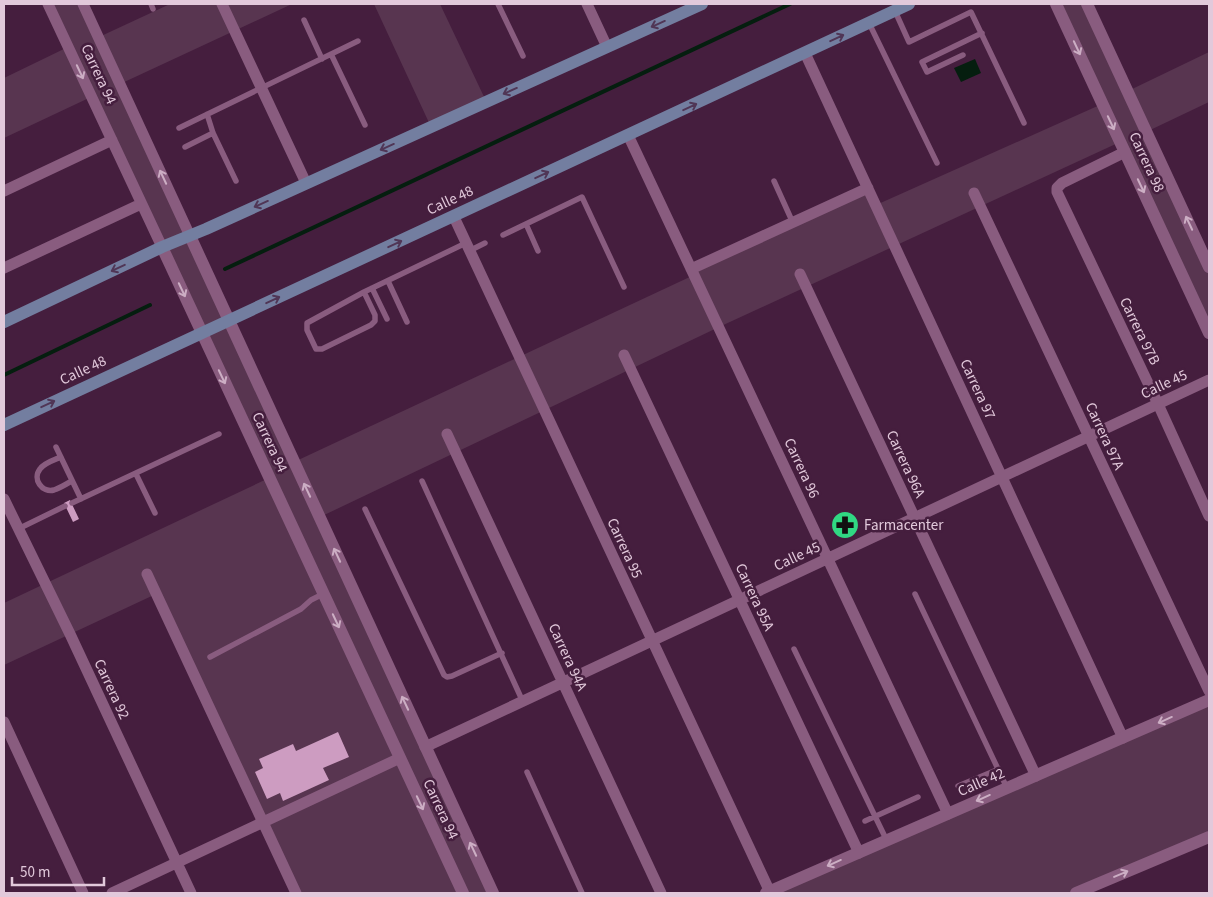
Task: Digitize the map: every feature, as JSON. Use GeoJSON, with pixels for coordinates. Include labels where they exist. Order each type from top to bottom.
{"type":"FeatureCollection","features":[{"type":"Feature","properties":{"kind":"main road"},"geometry":{"type":"LineString","coordinates":[[4,322],[162,247],[702,4]]}},
{"type":"Feature","properties":{"kind":"main road","name":"Calle 48"},"geometry":{"type":"LineString","coordinates":[[4,425],[909,4]]}},
{"type":"Feature","properties":{"kind":"street","name":"Carrera 94"},"geometry":{"type":"LineString","coordinates":[[48,4],[463,893]]}},
{"type":"Feature","properties":{"kind":"street","name":"Carrera 94"},"geometry":{"type":"LineString","coordinates":[[83,4],[493,893]]}},
{"type":"Feature","properties":{"kind":"street"},"geometry":{"type":"LineString","coordinates":[[222,4],[306,183]]}},
{"type":"Feature","properties":{"kind":"street"},"geometry":{"type":"LineString","coordinates":[[587,4],[607,47]]}},
{"type":"Feature","properties":{"kind":"street","name":"Carrera 98"},"geometry":{"type":"LineString","coordinates":[[1056,4],[1209,333]]}},
{"type":"Feature","properties":{"kind":"street","name":"Carrera 98"},"geometry":{"type":"LineString","coordinates":[[1087,4],[1209,267]]}},
{"type":"Feature","properties":{"kind":"street","name":"Carrera 97"},"geometry":{"type":"LineString","coordinates":[[805,53],[1123,738]]}},
{"type":"Feature","properties":{"kind":"street","name":"Carrera 96"},"geometry":{"type":"LineString","coordinates":[[628,136],[948,814]]}},
{"type":"Feature","properties":{"kind":"street"},"geometry":{"type":"LineString","coordinates":[[4,191],[112,140]]}},
{"type":"Feature","properties":{"kind":"street","name":"Carrera 97B"},"geometry":{"type":"LineString","coordinates":[[1125,152],[1062,183],[1057,188],[1057,192],[1209,516]]}},
{"type":"Feature","properties":{"kind":"street"},"geometry":{"type":"LineString","coordinates":[[691,269],[868,188]]}},
{"type":"Feature","properties":{"kind":"street","name":"Carrera 97A"},"geometry":{"type":"LineString","coordinates":[[974,193],[1209,691]]}},
{"type":"Feature","properties":{"kind":"street"},"geometry":{"type":"LineString","coordinates":[[4,268],[141,204]]}},
{"type":"Feature","properties":{"kind":"street","name":"Carrera 95"},"geometry":{"type":"LineString","coordinates":[[454,217],[768,892]]}},
{"type":"Feature","properties":{"kind":"street","name":"Carrera 96A"},"geometry":{"type":"LineString","coordinates":[[800,274],[1036,776]]}},
{"type":"Feature","properties":{"kind":"street","name":"Carrera 95A"},"geometry":{"type":"LineString","coordinates":[[624,355],[858,853]]}},
{"type":"Feature","properties":{"kind":"street","name":"Calle 45"},"geometry":{"type":"LineString","coordinates":[[425,747],[1209,380]]}},
{"type":"Feature","properties":{"kind":"street","name":"Carrera 94A"},"geometry":{"type":"LineString","coordinates":[[447,434],[661,893]]}},
{"type":"Feature","properties":{"kind":"street","name":"Carrera 92"},"geometry":{"type":"LineString","coordinates":[[4,499],[70,634],[191,893]]}},
{"type":"Feature","properties":{"kind":"street"},"geometry":{"type":"LineString","coordinates":[[146,574],[296,893]]}},
{"type":"Feature","properties":{"kind":"street","name":"Calle 42"},"geometry":{"type":"LineString","coordinates":[[768,892],[1209,700]]}},
{"type":"Feature","properties":{"kind":"street"},"geometry":{"type":"LineString","coordinates":[[4,722],[83,893]]}},
{"type":"Feature","properties":{"kind":"street"},"geometry":{"type":"LineString","coordinates":[[112,893],[400,758]]}},
{"type":"Feature","properties":{"kind":"street"},"geometry":{"type":"LineString","coordinates":[[1076,893],[1209,837]]}},
{"type":"Feature","properties":{"kind":"lane"},"geometry":{"type":"LineString","coordinates":[[498,4],[523,56]]}},
{"type":"Feature","properties":{"kind":"lane"},"geometry":{"type":"LineString","coordinates":[[895,10],[909,42],[971,12],[1024,123]]}},
{"type":"Feature","properties":{"kind":"lane"},"geometry":{"type":"LineString","coordinates":[[304,20],[322,59]]}},
{"type":"Feature","properties":{"kind":"lane"},"geometry":{"type":"LineString","coordinates":[[869,23],[936,163]]}},
{"type":"Feature","properties":{"kind":"lane"},"geometry":{"type":"LineString","coordinates":[[963,55],[927,72],[922,62],[982,33]]}},
{"type":"Feature","properties":{"kind":"lane"},"geometry":{"type":"LineString","coordinates":[[180,128],[358,41]]}},
{"type":"Feature","properties":{"kind":"lane"},"geometry":{"type":"LineString","coordinates":[[331,54],[365,125]]}},
{"type":"Feature","properties":{"kind":"lane"},"geometry":{"type":"LineString","coordinates":[[207,114],[213,133],[236,181]]}},
{"type":"Feature","properties":{"kind":"lane"},"geometry":{"type":"LineString","coordinates":[[185,147],[213,133]]}},
{"type":"Feature","properties":{"kind":"lane"},"geometry":{"type":"LineString","coordinates":[[774,181],[793,223]]}},
{"type":"Feature","properties":{"kind":"lane"},"geometry":{"type":"LineString","coordinates":[[503,235],[582,197],[624,287]]}},
{"type":"Feature","properties":{"kind":"lane"},"geometry":{"type":"LineString","coordinates":[[526,224],[538,252]]}},
{"type":"Feature","properties":{"kind":"lane"},"geometry":{"type":"LineString","coordinates":[[364,292],[375,315],[375,321],[371,325],[322,349],[316,349],[307,330],[307,323],[364,292],[372,288],[468,247],[486,243]]}},
{"type":"Feature","properties":{"kind":"lane"},"geometry":{"type":"LineString","coordinates":[[388,281],[407,322]]}},
{"type":"Feature","properties":{"kind":"lane"},"geometry":{"type":"LineString","coordinates":[[372,288],[387,319]]}},
{"type":"Feature","properties":{"kind":"lane"},"geometry":{"type":"LineString","coordinates":[[72,503],[219,434]]}},
{"type":"Feature","properties":{"kind":"lane"},"geometry":{"type":"LineString","coordinates":[[56,447],[81,499]]}},
{"type":"Feature","properties":{"kind":"lane"},"geometry":{"type":"LineString","coordinates":[[61,457],[41,467],[37,475],[38,483],[49,490],[53,490],[72,481]]}},
{"type":"Feature","properties":{"kind":"lane"},"geometry":{"type":"LineString","coordinates":[[136,474],[155,513]]}},
{"type":"Feature","properties":{"kind":"lane"},"geometry":{"type":"LineString","coordinates":[[422,481],[523,702]]}},
{"type":"Feature","properties":{"kind":"lane"},"geometry":{"type":"LineString","coordinates":[[18,529],[65,506]]}},
{"type":"Feature","properties":{"kind":"lane"},"geometry":{"type":"LineString","coordinates":[[365,509],[444,675],[447,677],[452,676],[502,653]]}},
{"type":"Feature","properties":{"kind":"lane"},"geometry":{"type":"LineString","coordinates":[[210,657],[301,609],[310,600],[323,594]]}},
{"type":"Feature","properties":{"kind":"lane"},"geometry":{"type":"LineString","coordinates":[[915,594],[1007,788]]}},
{"type":"Feature","properties":{"kind":"lane"},"geometry":{"type":"LineString","coordinates":[[794,648],[887,840]]}},
{"type":"Feature","properties":{"kind":"lane"},"geometry":{"type":"LineString","coordinates":[[958,786],[999,769]]}},
{"type":"Feature","properties":{"kind":"lane"},"geometry":{"type":"LineString","coordinates":[[527,772],[582,893]]}},
{"type":"Feature","properties":{"kind":"lane"},"geometry":{"type":"LineString","coordinates":[[865,821],[918,797]]}},
{"type":"Feature","properties":{"kind":"shaded area"},"geometry":{"type":"Polygon","coordinates":[[[48,4],[83,4],[99,37],[170,4],[292,4],[120,84],[294,462],[694,275],[691,269],[868,188],[876,205],[1102,104],[1056,4],[1087,4],[1128,91],[1209,52],[1209,102],[1146,132],[1209,267],[1209,333],[1120,142],[719,327],[320,517],[493,893],[296,893],[156,594],[4,665],[4,603],[269,478],[91,97],[4,138],[4,78],[68,47],[48,4]]]}},
{"type":"Feature","properties":{"kind":"shaded area"},"geometry":{"type":"Polygon","coordinates":[[[374,4],[440,4],[486,101],[431,127],[374,4]]]}},
{"type":"Feature","properties":{"kind":"shaded area"},"geometry":{"type":"Polygon","coordinates":[[[975,59],[981,73],[961,82],[954,68],[975,59]]]}},
{"type":"Feature","properties":{"kind":"shaded area"},"geometry":{"type":"Polygon","coordinates":[[[1209,700],[1209,837],[1076,893],[766,893],[1209,700]]]}},
{"type":"Feature","properties":{"kind":"building"},"geometry":{"type":"Polygon","coordinates":[[[70,500],[79,519],[73,522],[64,503],[70,500]]]}},
{"type":"Feature","properties":{"kind":"building","name":"Farmacenter"},"geometry":{"type":"Polygon","coordinates":[[[852,516],[856,525],[838,533],[834,525],[852,516]]]}},
{"type":"Feature","properties":{"kind":"building"},"geometry":{"type":"Polygon","coordinates":[[[338,732],[349,757],[323,768],[329,780],[283,801],[280,793],[267,799],[255,772],[263,768],[259,759],[293,744],[296,751],[338,732]]]}},
{"type":"Feature","properties":{"kind":"waterway"},"geometry":{"type":"LineString","coordinates":[[225,269],[790,4]]}},
{"type":"Feature","properties":{"kind":"waterway"},"geometry":{"type":"LineString","coordinates":[[4,375],[150,305]]}},
{"type":"Feature","properties":{"kind":"place","name":"Farmacenter"},"geometry":{"type":"Point","coordinates":[845,525]}}]}
